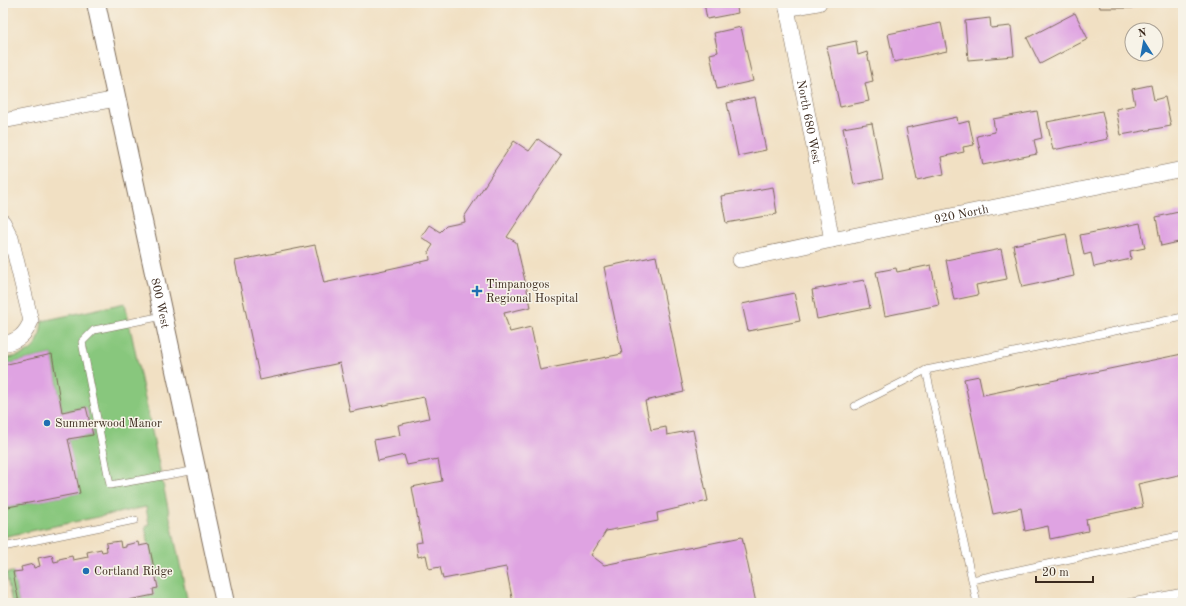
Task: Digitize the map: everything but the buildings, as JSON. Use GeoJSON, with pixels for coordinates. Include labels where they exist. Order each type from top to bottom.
{"type":"FeatureCollection","features":[{"type":"Feature","properties":{"kind":"street","name":"800 West"},"geometry":{"type":"LineString","coordinates":[[96,3],[225,603]]}},
{"type":"Feature","properties":{"kind":"street"},"geometry":{"type":"LineString","coordinates":[[787,6],[818,3]]}},
{"type":"Feature","properties":{"kind":"street","name":"North 680 West"},"geometry":{"type":"LineString","coordinates":[[787,6],[832,240]]}},
{"type":"Feature","properties":{"kind":"street"},"geometry":{"type":"LineString","coordinates":[[3,121],[116,100]]}},
{"type":"Feature","properties":{"kind":"street","name":"920 North"},"geometry":{"type":"LineString","coordinates":[[740,260],[1183,169]]}},
{"type":"Feature","properties":{"kind":"street"},"geometry":{"type":"LineString","coordinates":[[3,222],[11,238],[31,321],[26,332],[13,342],[3,344]]}},
{"type":"Feature","properties":{"kind":"lane"},"geometry":{"type":"LineString","coordinates":[[164,316],[94,330],[82,342],[110,485],[197,470]]}},
{"type":"Feature","properties":{"kind":"lane"},"geometry":{"type":"LineString","coordinates":[[855,406],[926,370],[1183,317]]}},
{"type":"Feature","properties":{"kind":"lane"},"geometry":{"type":"LineString","coordinates":[[926,370],[977,603]]}},
{"type":"Feature","properties":{"kind":"lane"},"geometry":{"type":"LineString","coordinates":[[3,548],[135,520]]}},
{"type":"Feature","properties":{"kind":"lane"},"geometry":{"type":"LineString","coordinates":[[972,580],[1183,535]]}},
{"type":"Feature","properties":{"kind":"lane"},"geometry":{"type":"LineString","coordinates":[[1127,603],[1183,592]]}},
{"type":"Feature","properties":{"kind":"green space"},"geometry":{"type":"Polygon","coordinates":[[[125,303],[188,603],[129,603],[129,600],[154,595],[153,589],[158,588],[145,527],[149,525],[146,507],[7,536],[3,539],[3,508],[79,493],[68,439],[93,435],[86,407],[62,412],[52,354],[3,365],[3,359],[20,355],[32,349],[39,338],[42,321],[125,303]]]}},
{"type":"Feature","properties":{"kind":"green space"},"geometry":{"type":"Polygon","coordinates":[[[13,572],[19,603],[12,603],[6,573],[13,572]]]}},
{"type":"Feature","properties":{"kind":"place","name":"Timpanogos Regional Hospital"},"geometry":{"type":"Point","coordinates":[477,291]}},
{"type":"Feature","properties":{"kind":"place","name":"Summerwood Manor"},"geometry":{"type":"Point","coordinates":[47,423]}},
{"type":"Feature","properties":{"kind":"place","name":"Cortland Ridge"},"geometry":{"type":"Point","coordinates":[86,571]}}]}
